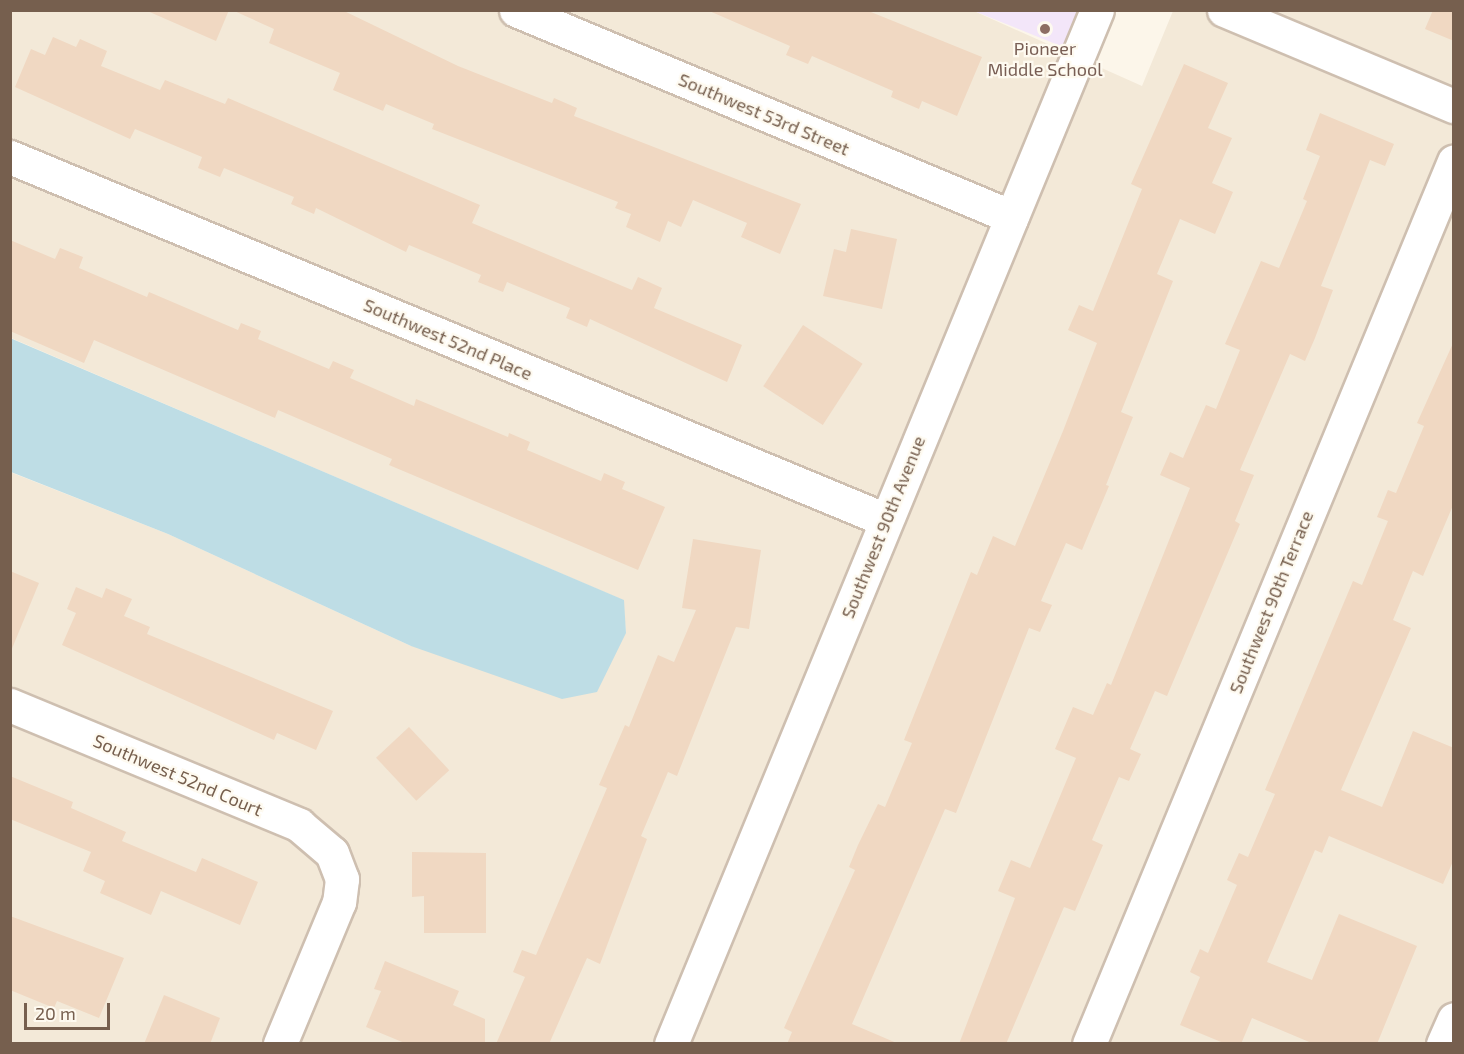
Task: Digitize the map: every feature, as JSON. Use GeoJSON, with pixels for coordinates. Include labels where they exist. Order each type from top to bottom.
{"type":"FeatureCollection","features":[{"type":"Feature","properties":{"kind":"street","name":"Southwest 53rd Street"},"geometry":{"type":"LineString","coordinates":[[516,10],[1012,217]]}},
{"type":"Feature","properties":{"kind":"street","name":"Southwest 90th Avenue"},"geometry":{"type":"LineString","coordinates":[[671,1044],[1097,10]]}},
{"type":"Feature","properties":{"kind":"street"},"geometry":{"type":"LineString","coordinates":[[1224,10],[1454,106]]}},
{"type":"Feature","properties":{"kind":"street","name":"Southwest 52nd Place"},"geometry":{"type":"LineString","coordinates":[[10,157],[886,520]]}},
{"type":"Feature","properties":{"kind":"street","name":"Southwest 90th Terrace"},"geometry":{"type":"LineString","coordinates":[[1089,1044],[1454,161]]}},
{"type":"Feature","properties":{"kind":"street","name":"Southwest 52nd Court"},"geometry":{"type":"LineString","coordinates":[[10,705],[299,825],[319,838],[336,859],[342,879],[339,902],[280,1044]]}},
{"type":"Feature","properties":{"kind":"street"},"geometry":{"type":"LineString","coordinates":[[1443,1044],[1454,1019]]}},
{"type":"Feature","properties":{"kind":"shaded area","name":"Pioneer Middle School"},"geometry":{"type":"Polygon","coordinates":[[[1078,10],[1063,47],[974,11],[1078,10]]]}},
{"type":"Feature","properties":{"kind":"shaded area"},"geometry":{"type":"Polygon","coordinates":[[[11,11],[974,11],[1142,86],[1173,11],[1453,11],[1453,1043],[11,1043],[10,472],[168,534],[411,646],[626,633],[623,600],[11,338],[11,11]]]}},
{"type":"Feature","properties":{"kind":"water"},"geometry":{"type":"Polygon","coordinates":[[[10,338],[624,600],[626,633],[597,692],[562,699],[411,646],[168,534],[11,472],[10,338]]]}},
{"type":"Feature","properties":{"kind":"building"},"geometry":{"type":"Polygon","coordinates":[[[145,10],[229,10],[216,41],[145,10]]]}},
{"type":"Feature","properties":{"kind":"building"},"geometry":{"type":"Polygon","coordinates":[[[232,10],[342,10],[458,66],[552,103],[554,98],[577,108],[574,116],[801,204],[780,254],[741,237],[747,223],[693,200],[681,227],[668,221],[660,242],[626,227],[631,214],[615,208],[618,202],[432,129],[434,124],[386,104],[383,111],[333,90],[340,73],[269,43],[274,29],[232,10]]]}},
{"type":"Feature","properties":{"kind":"building"},"geometry":{"type":"Polygon","coordinates":[[[707,10],[866,10],[982,57],[957,116],[922,101],[919,109],[891,97],[893,91],[812,56],[808,64],[786,55],[790,46],[707,10]]]}},
{"type":"Feature","properties":{"kind":"building"},"geometry":{"type":"Polygon","coordinates":[[[1433,10],[1454,10],[1454,41],[1425,29],[1433,10]]]}},
{"type":"Feature","properties":{"kind":"building"},"geometry":{"type":"Polygon","coordinates":[[[53,37],[76,47],[80,39],[107,51],[101,66],[160,90],[165,80],[225,104],[228,98],[480,205],[472,223],[632,290],[638,277],[662,288],[654,308],[742,345],[727,382],[590,319],[587,327],[566,318],[570,308],[507,282],[503,292],[478,282],[481,275],[409,245],[406,252],[316,208],[314,214],[291,204],[294,197],[224,168],[220,177],[198,168],[202,157],[135,129],[130,139],[15,87],[31,49],[45,55],[53,37]]]}},
{"type":"Feature","properties":{"kind":"building"},"geometry":{"type":"Polygon","coordinates":[[[1184,64],[1228,83],[1208,128],[1232,138],[1212,183],[1233,192],[1215,234],[1180,219],[1157,274],[1173,281],[1121,412],[1133,417],[1106,485],[1109,486],[1082,550],[1066,543],[1041,601],[1052,605],[1040,632],[1029,628],[956,813],[945,809],[852,1024],[899,1044],[787,1044],[792,1032],[784,1028],[855,870],[849,867],[858,845],[878,804],[885,807],[912,743],[904,740],[971,572],[977,575],[993,536],[1015,546],[1063,431],[1097,343],[1068,330],[1079,305],[1093,311],[1142,189],[1131,184],[1184,64]]]}},
{"type":"Feature","properties":{"kind":"building"},"geometry":{"type":"Polygon","coordinates":[[[1320,113],[1394,144],[1385,166],[1370,160],[1321,286],[1333,290],[1315,338],[1305,361],[1290,354],[1240,470],[1254,475],[1235,521],[1240,524],[1167,696],[1155,691],[1130,749],[1141,754],[1129,781],[1119,777],[1092,840],[1103,845],[1075,911],[1064,907],[1006,1044],[959,1044],[1015,898],[998,891],[1011,860],[1030,868],[1076,758],[1055,749],[1073,707],[1093,715],[1107,683],[1111,685],[1190,488],[1160,475],[1170,452],[1183,458],[1206,405],[1216,409],[1240,350],[1225,344],[1261,261],[1279,268],[1307,201],[1303,199],[1320,156],[1306,150],[1320,113]]]}},
{"type":"Feature","properties":{"kind":"building"},"geometry":{"type":"Polygon","coordinates":[[[851,229],[897,239],[882,309],[823,296],[834,249],[846,252],[851,229]]]}},
{"type":"Feature","properties":{"kind":"building"},"geometry":{"type":"Polygon","coordinates":[[[10,240],[55,259],[60,248],[83,257],[79,268],[147,297],[149,292],[238,330],[241,323],[261,331],[258,339],[329,369],[333,361],[354,370],[350,378],[414,406],[416,399],[508,437],[509,433],[530,442],[527,450],[601,481],[604,473],[625,482],[622,489],[665,507],[638,570],[389,465],[392,459],[278,410],[275,418],[94,340],[84,363],[10,331],[10,240]]]}},
{"type":"Feature","properties":{"kind":"building"},"geometry":{"type":"Polygon","coordinates":[[[803,325],[863,364],[823,425],[763,386],[803,325]]]}},
{"type":"Feature","properties":{"kind":"building"},"geometry":{"type":"Polygon","coordinates":[[[1454,341],[1454,503],[1423,576],[1413,571],[1393,620],[1411,628],[1341,790],[1382,807],[1413,731],[1454,748],[1454,859],[1443,884],[1329,836],[1322,853],[1315,850],[1267,962],[1312,980],[1339,914],[1417,946],[1377,1044],[1314,1044],[1252,1018],[1241,1044],[1226,1044],[1180,1025],[1200,977],[1190,972],[1200,949],[1208,953],[1237,885],[1227,880],[1239,853],[1248,857],[1275,794],[1265,790],[1353,581],[1362,585],[1388,521],[1377,517],[1388,490],[1396,493],[1424,426],[1417,423],[1454,341]]]}},
{"type":"Feature","properties":{"kind":"building"},"geometry":{"type":"Polygon","coordinates":[[[693,539],[761,550],[749,629],[736,627],[677,776],[668,772],[641,836],[647,839],[600,964],[587,958],[549,1044],[496,1044],[525,977],[513,972],[522,950],[536,955],[607,788],[599,785],[625,725],[629,727],[658,655],[674,662],[696,610],[682,608],[693,539]]]}},
{"type":"Feature","properties":{"kind":"building"},"geometry":{"type":"Polygon","coordinates":[[[10,571],[39,583],[11,651],[10,651],[10,571]]]}},
{"type":"Feature","properties":{"kind":"building"},"geometry":{"type":"Polygon","coordinates":[[[76,587],[102,598],[106,588],[132,599],[124,616],[150,627],[147,634],[333,711],[316,750],[277,733],[274,740],[62,645],[76,613],[67,609],[76,587]]]}},
{"type":"Feature","properties":{"kind":"building"},"geometry":{"type":"Polygon","coordinates":[[[409,727],[449,770],[416,801],[376,758],[409,727]]]}},
{"type":"Feature","properties":{"kind":"building"},"geometry":{"type":"Polygon","coordinates":[[[10,776],[73,802],[71,808],[126,832],[122,841],[196,872],[202,858],[258,882],[240,925],[161,891],[151,915],[100,893],[105,881],[83,871],[91,852],[10,819],[10,776]]]}},
{"type":"Feature","properties":{"kind":"building"},"geometry":{"type":"Polygon","coordinates":[[[412,852],[486,853],[486,933],[424,933],[424,896],[412,897],[412,852]]]}},
{"type":"Feature","properties":{"kind":"building"},"geometry":{"type":"Polygon","coordinates":[[[10,916],[124,958],[99,1018],[57,1001],[54,1008],[10,990],[10,916]]]}},
{"type":"Feature","properties":{"kind":"building"},"geometry":{"type":"Polygon","coordinates":[[[385,961],[459,991],[453,1005],[485,1019],[485,1044],[407,1044],[366,1027],[381,991],[374,989],[385,961]]]}},
{"type":"Feature","properties":{"kind":"building"},"geometry":{"type":"Polygon","coordinates":[[[164,995],[220,1018],[210,1044],[144,1044],[164,995]]]}},
{"type":"Feature","properties":{"kind":"place","name":"Pioneer Middle School"},"geometry":{"type":"Point","coordinates":[1045,29]}}]}
